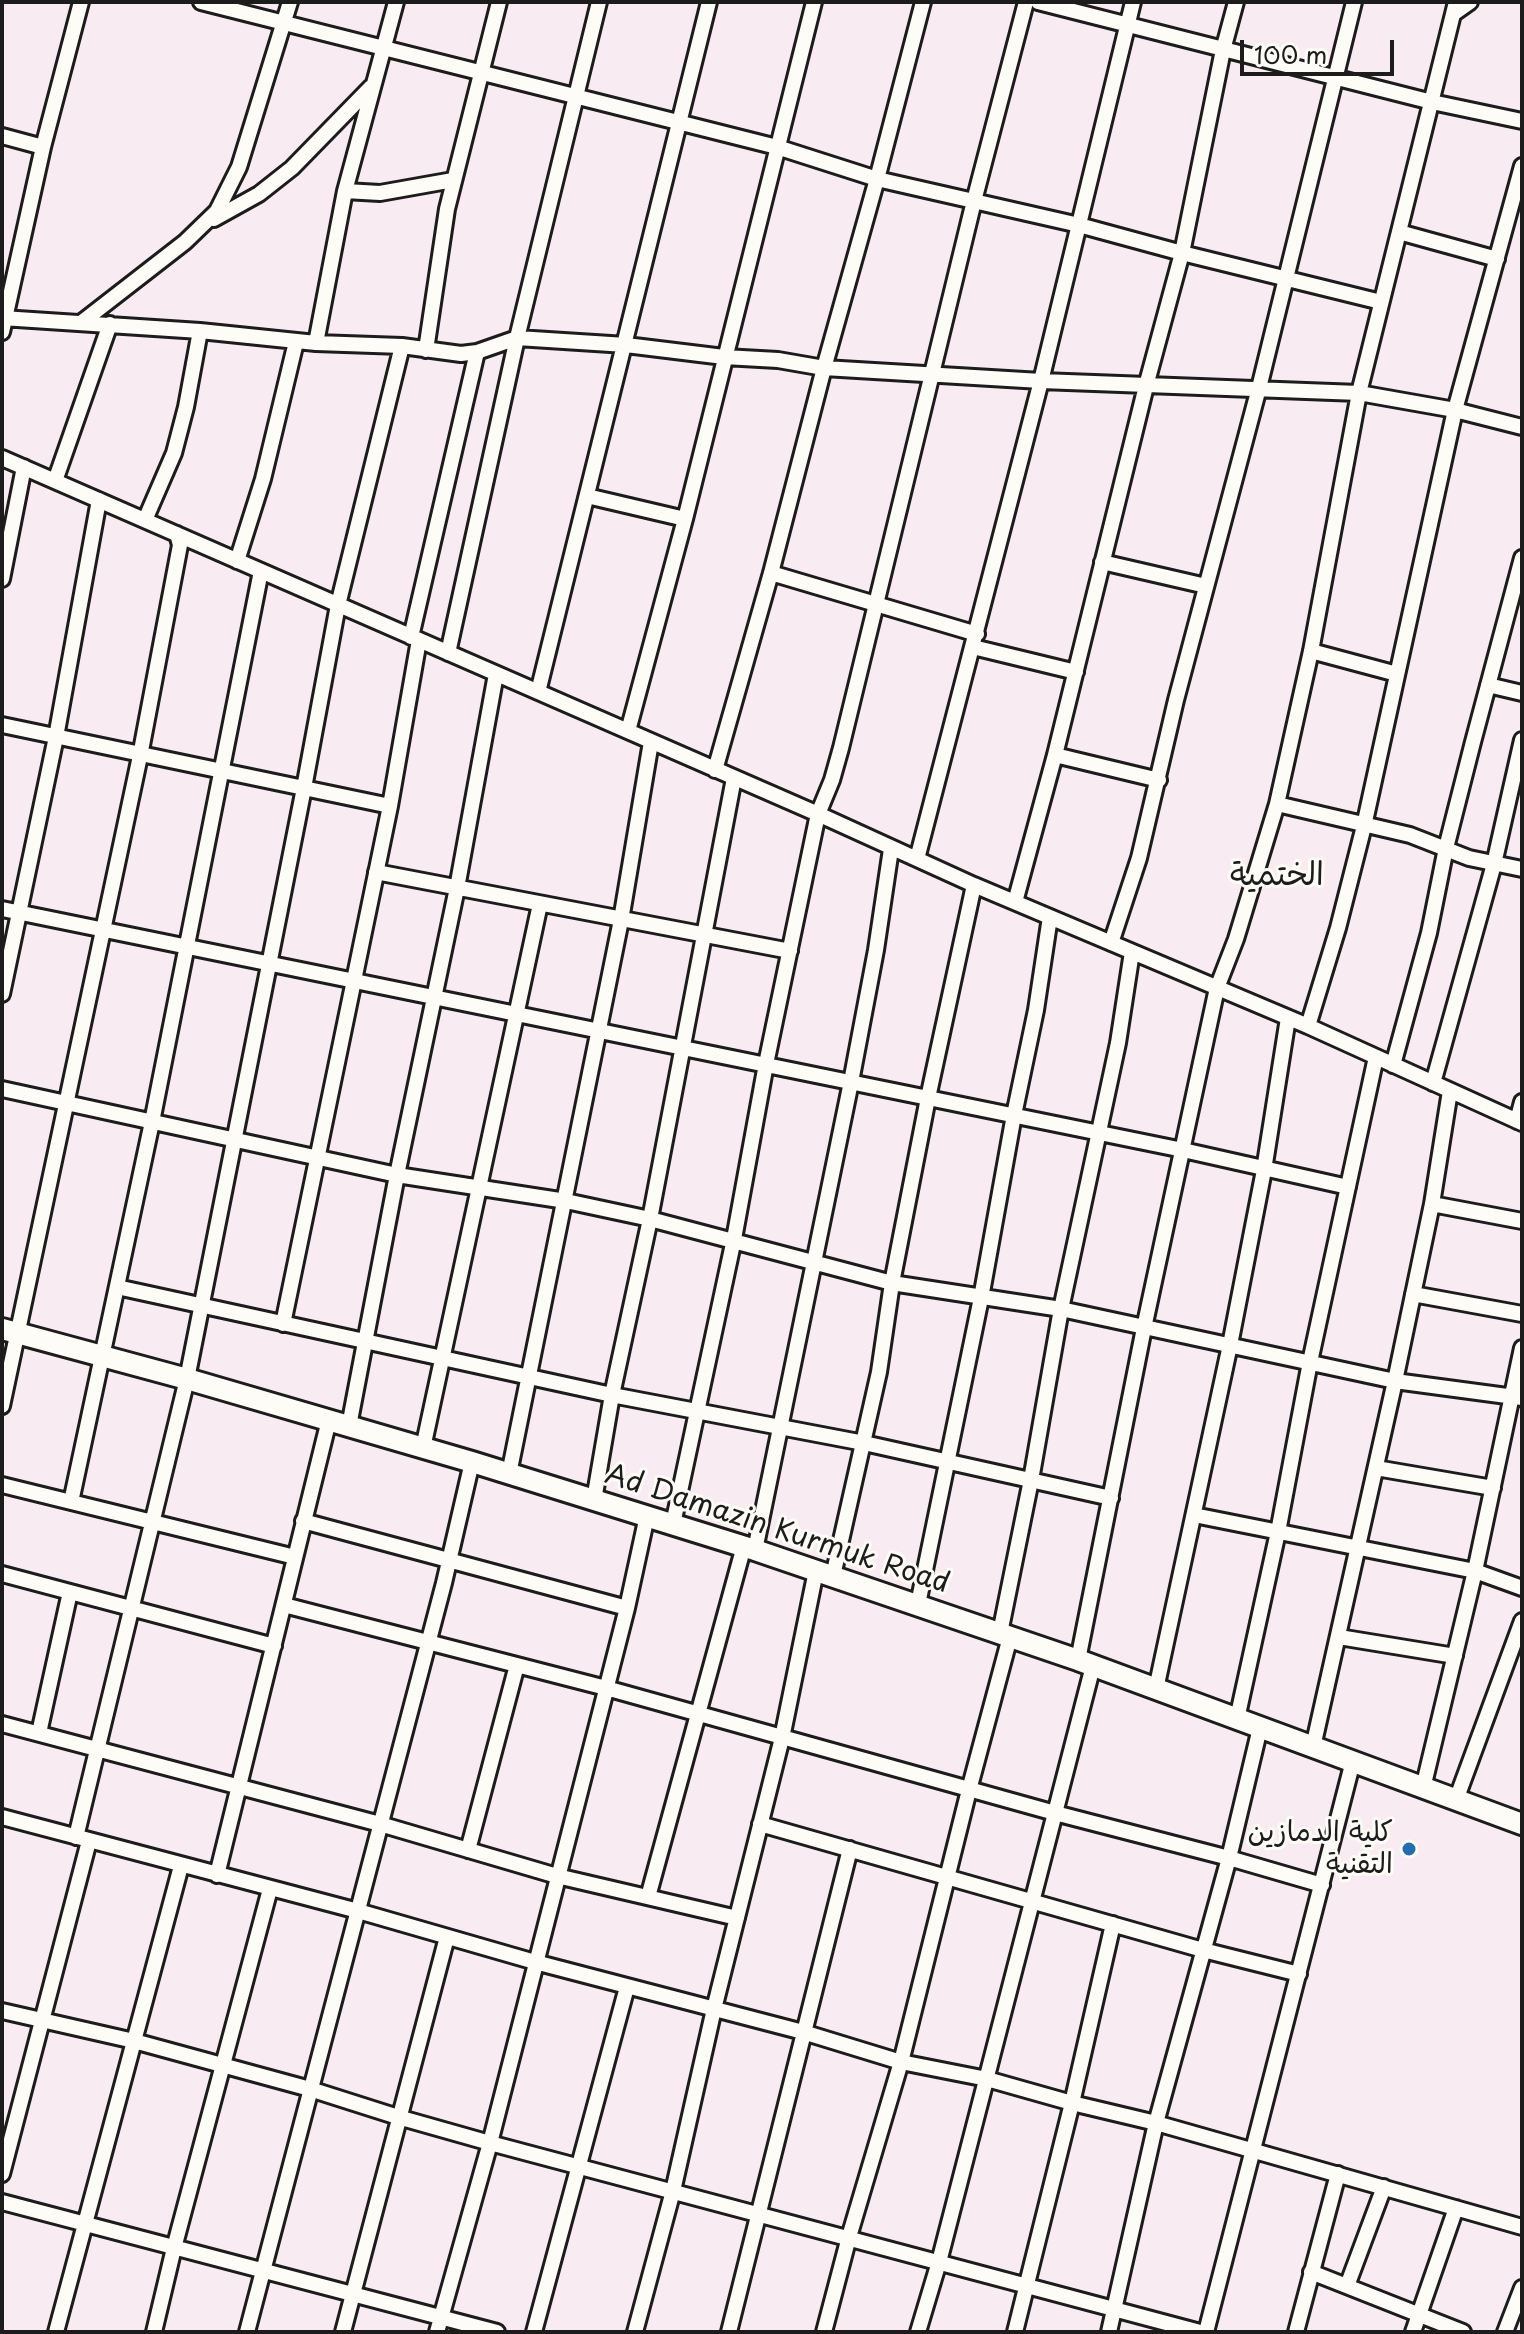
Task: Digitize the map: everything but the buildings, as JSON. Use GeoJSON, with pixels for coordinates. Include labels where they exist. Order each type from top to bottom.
{"type":"FeatureCollection","features":[{"type":"Feature","properties":{"kind":"highway","name":"Ad Damazin Kurmuk Road"},"geometry":{"type":"LineString","coordinates":[[10,1331],[329,1420],[749,1548],[1086,1663],[1522,1824]]}},
{"type":"Feature","properties":{"kind":"street"},"geometry":{"type":"LineString","coordinates":[[81,2],[43,147],[3,323],[82,322],[296,342],[402,346],[461,354],[477,352],[517,338],[626,345],[778,360],[824,368],[1146,386],[1359,393],[1455,410],[1522,427]]}},
{"type":"Feature","properties":{"kind":"street"},"geometry":{"type":"LineString","coordinates":[[201,2],[777,147],[877,179],[1079,225],[1381,302]]}},
{"type":"Feature","properties":{"kind":"street"},"geometry":{"type":"LineString","coordinates":[[210,221],[231,188],[239,167],[290,2]]}},
{"type":"Feature","properties":{"kind":"street"},"geometry":{"type":"LineString","coordinates":[[316,343],[345,191],[396,2]]}},
{"type":"Feature","properties":{"kind":"street"},"geometry":{"type":"LineString","coordinates":[[426,350],[453,180],[499,2]]}},
{"type":"Feature","properties":{"kind":"street"},"geometry":{"type":"LineString","coordinates":[[448,653],[517,338],[599,2]]}},
{"type":"Feature","properties":{"kind":"street"},"geometry":{"type":"LineString","coordinates":[[538,692],[709,2]]}},
{"type":"Feature","properties":{"kind":"street"},"geometry":{"type":"LineString","coordinates":[[628,731],[685,519],[814,2]]}},
{"type":"Feature","properties":{"kind":"street"},"geometry":{"type":"LineString","coordinates":[[715,770],[771,573],[923,2]]}},
{"type":"Feature","properties":{"kind":"street"},"geometry":{"type":"LineString","coordinates":[[673,1524],[734,1239],[766,1064],[818,814],[835,770],[974,201],[1026,2]]}},
{"type":"Feature","properties":{"kind":"street"},"geometry":{"type":"LineString","coordinates":[[1038,2],[1432,102],[1522,121]]}},
{"type":"Feature","properties":{"kind":"street"},"geometry":{"type":"LineString","coordinates":[[917,859],[1041,381],[1133,2]]}},
{"type":"Feature","properties":{"kind":"street"},"geometry":{"type":"LineString","coordinates":[[1015,902],[1182,253],[1223,50],[1236,2]]}},
{"type":"Feature","properties":{"kind":"street"},"geometry":{"type":"LineString","coordinates":[[1111,943],[1139,858],[1176,700],[1259,388],[1354,2]]}},
{"type":"Feature","properties":{"kind":"street"},"geometry":{"type":"LineString","coordinates":[[918,2332],[939,2262],[1055,1813],[1086,1663],[1111,1498],[1144,1328],[1217,988],[1236,939],[1277,804],[1311,651],[1359,393],[1455,8],[1470,2]]}},
{"type":"Feature","properties":{"kind":"street"},"geometry":{"type":"LineString","coordinates":[[82,322],[210,221],[237,208],[292,168],[373,85]]}},
{"type":"Feature","properties":{"kind":"street"},"geometry":{"type":"LineString","coordinates":[[2,136],[43,147]]}},
{"type":"Feature","properties":{"kind":"street"},"geometry":{"type":"LineString","coordinates":[[1308,1026],[1338,928],[1364,826],[1455,410],[1522,166]]}},
{"type":"Feature","properties":{"kind":"street"},"geometry":{"type":"LineString","coordinates":[[345,191],[380,193],[453,180]]}},
{"type":"Feature","properties":{"kind":"street"},"geometry":{"type":"LineString","coordinates":[[1399,232],[1497,259]]}},
{"type":"Feature","properties":{"kind":"street"},"geometry":{"type":"LineString","coordinates":[[55,481],[110,324]]}},
{"type":"Feature","properties":{"kind":"street"},"geometry":{"type":"LineString","coordinates":[[145,520],[174,453],[200,331]]}},
{"type":"Feature","properties":{"kind":"street"},"geometry":{"type":"LineString","coordinates":[[237,561],[263,479],[296,342]]}},
{"type":"Feature","properties":{"kind":"street"},"geometry":{"type":"LineString","coordinates":[[2,2174],[42,2021],[82,1839],[97,1749],[187,1379],[338,605],[402,346]]}},
{"type":"Feature","properties":{"kind":"street"},"geometry":{"type":"LineString","coordinates":[[283,1324],[390,806],[415,638],[477,352]]}},
{"type":"Feature","properties":{"kind":"street"},"geometry":{"type":"LineString","coordinates":[[2,458],[818,814],[891,849],[1308,1026],[1520,1122],[1522,1102]]}},
{"type":"Feature","properties":{"kind":"street"},"geometry":{"type":"LineString","coordinates":[[2,579],[24,467]]}},
{"type":"Feature","properties":{"kind":"street"},"geometry":{"type":"LineString","coordinates":[[587,496],[685,519]]}},
{"type":"Feature","properties":{"kind":"street"},"geometry":{"type":"LineString","coordinates":[[2,994],[56,737],[99,500]]}},
{"type":"Feature","properties":{"kind":"street"},"geometry":{"type":"LineString","coordinates":[[2,1406],[10,1331],[65,1103],[140,754],[180,545],[177,534]]}},
{"type":"Feature","properties":{"kind":"street"},"geometry":{"type":"LineString","coordinates":[[1393,1065],[1522,558]]}},
{"type":"Feature","properties":{"kind":"street"},"geometry":{"type":"LineString","coordinates":[[1102,562],[1206,586]]}},
{"type":"Feature","properties":{"kind":"street"},"geometry":{"type":"LineString","coordinates":[[71,1502],[152,1122],[261,571]]}},
{"type":"Feature","properties":{"kind":"street"},"geometry":{"type":"LineString","coordinates":[[771,573],[876,603],[975,640],[1076,672]]}},
{"type":"Feature","properties":{"kind":"street"},"geometry":{"type":"LineString","coordinates":[[1311,651],[1397,674]]}},
{"type":"Feature","properties":{"kind":"street"},"geometry":{"type":"LineString","coordinates":[[349,1426],[457,888],[496,674]]}},
{"type":"Feature","properties":{"kind":"street"},"geometry":{"type":"LineString","coordinates":[[1488,685],[1522,693]]}},
{"type":"Feature","properties":{"kind":"street"},"geometry":{"type":"LineString","coordinates":[[2,725],[390,806]]}},
{"type":"Feature","properties":{"kind":"street"},"geometry":{"type":"LineString","coordinates":[[1433,1083],[1494,864],[1522,740]]}},
{"type":"Feature","properties":{"kind":"street"},"geometry":{"type":"LineString","coordinates":[[509,1474],[600,1030],[651,742]]}},
{"type":"Feature","properties":{"kind":"street"},"geometry":{"type":"LineString","coordinates":[[1055,755],[1159,780]]}},
{"type":"Feature","properties":{"kind":"street"},"geometry":{"type":"LineString","coordinates":[[594,1500],[734,778]]}},
{"type":"Feature","properties":{"kind":"street"},"geometry":{"type":"LineString","coordinates":[[1277,804],[1410,835],[1494,864],[1522,869]]}},
{"type":"Feature","properties":{"kind":"street"},"geometry":{"type":"LineString","coordinates":[[648,1897],[749,1548],[780,1428],[851,1082],[891,849]]}},
{"type":"Feature","properties":{"kind":"street"},"geometry":{"type":"LineString","coordinates":[[376,872],[790,951]]}},
{"type":"Feature","properties":{"kind":"street"},"geometry":{"type":"LineString","coordinates":[[635,2332],[673,2191],[714,2009],[782,1738],[825,1574],[864,1443],[928,1098],[974,885]]}},
{"type":"Feature","properties":{"kind":"street"},"geometry":{"type":"LineString","coordinates":[[423,1448],[540,904]]}},
{"type":"Feature","properties":{"kind":"street"},"geometry":{"type":"LineString","coordinates":[[2,909],[1014,1115],[1348,1187]]}},
{"type":"Feature","properties":{"kind":"street"},"geometry":{"type":"LineString","coordinates":[[918,1604],[981,1298],[1036,1010],[1050,917]]}},
{"type":"Feature","properties":{"kind":"street"},"geometry":{"type":"LineString","coordinates":[[824,2332],[901,2062],[1005,1635],[1061,1309],[1118,1043],[1132,952]]}},
{"type":"Feature","properties":{"kind":"street"},"geometry":{"type":"LineString","coordinates":[[1156,1689],[1230,1345],[1264,1170],[1288,1018]]}},
{"type":"Feature","properties":{"kind":"street"},"geometry":{"type":"LineString","coordinates":[[1237,1719],[1376,1057]]}},
{"type":"Feature","properties":{"kind":"street"},"geometry":{"type":"LineString","coordinates":[[2,1089],[397,1175],[566,1201],[650,1219],[892,1283],[1061,1309],[1395,1381],[1517,1398]]}},
{"type":"Feature","properties":{"kind":"street"},"geometry":{"type":"LineString","coordinates":[[1313,1747],[1360,1547],[1432,1204],[1450,1091]]}},
{"type":"Feature","properties":{"kind":"street"},"geometry":{"type":"LineString","coordinates":[[1432,1204],[1522,1221]]}},
{"type":"Feature","properties":{"kind":"street"},"geometry":{"type":"LineString","coordinates":[[117,1287],[612,1395],[864,1443],[1111,1498]]}},
{"type":"Feature","properties":{"kind":"street"},"geometry":{"type":"LineString","coordinates":[[1413,1294],[1522,1314]]}},
{"type":"Feature","properties":{"kind":"street"},"geometry":{"type":"LineString","coordinates":[[1423,1788],[1517,1398],[1522,1348]]}},
{"type":"Feature","properties":{"kind":"street"},"geometry":{"type":"LineString","coordinates":[[217,1875],[329,1420]]}},
{"type":"Feature","properties":{"kind":"street"},"geometry":{"type":"LineString","coordinates":[[247,2332],[450,1560],[472,1462]]}},
{"type":"Feature","properties":{"kind":"street"},"geometry":{"type":"LineString","coordinates":[[1376,1468],[1493,1488]]}},
{"type":"Feature","properties":{"kind":"street"},"geometry":{"type":"LineString","coordinates":[[2,1485],[295,1557]]}},
{"type":"Feature","properties":{"kind":"street"},"geometry":{"type":"LineString","coordinates":[[1194,1515],[1475,1571],[1522,1588]]}},
{"type":"Feature","properties":{"kind":"street"},"geometry":{"type":"LineString","coordinates":[[437,2332],[490,2143],[627,1608],[647,1516]]}},
{"type":"Feature","properties":{"kind":"street"},"geometry":{"type":"LineString","coordinates":[[303,1521],[627,1608]]}},
{"type":"Feature","properties":{"kind":"street"},"geometry":{"type":"LineString","coordinates":[[2,1574],[274,1646]]}},
{"type":"Feature","properties":{"kind":"street"},"geometry":{"type":"LineString","coordinates":[[39,1733],[70,1592]]}},
{"type":"Feature","properties":{"kind":"street"},"geometry":{"type":"LineString","coordinates":[[284,1605],[606,1688],[1322,1885]]}},
{"type":"Feature","properties":{"kind":"street"},"geometry":{"type":"LineString","coordinates":[[1456,1800],[1522,1621]]}},
{"type":"Feature","properties":{"kind":"street"},"geometry":{"type":"LineString","coordinates":[[1339,1637],[1455,1656]]}},
{"type":"Feature","properties":{"kind":"street"},"geometry":{"type":"LineString","coordinates":[[468,1850],[517,1665]]}},
{"type":"Feature","properties":{"kind":"street"},"geometry":{"type":"LineString","coordinates":[[2,1724],[380,1824],[557,1876],[737,1918]]}},
{"type":"Feature","properties":{"kind":"street"},"geometry":{"type":"LineString","coordinates":[[1109,2332],[1156,2123],[1229,1858],[1260,1728]]}},
{"type":"Feature","properties":{"kind":"street"},"geometry":{"type":"LineString","coordinates":[[2,2011],[134,2041],[490,2143],[1203,2332],[1353,1761]]}},
{"type":"Feature","properties":{"kind":"street"},"geometry":{"type":"LineString","coordinates":[[2,1817],[803,2032],[901,2062],[987,2079],[1156,2123],[1522,2227]]}},
{"type":"Feature","properties":{"kind":"street"},"geometry":{"type":"LineString","coordinates":[[760,1824],[1203,1950],[1299,1974]]}},
{"type":"Feature","properties":{"kind":"street"},"geometry":{"type":"LineString","coordinates":[[729,2332],[850,1849]]}},
{"type":"Feature","properties":{"kind":"street"},"geometry":{"type":"LineString","coordinates":[[56,2332],[181,1866]]}},
{"type":"Feature","properties":{"kind":"street"},"geometry":{"type":"LineString","coordinates":[[154,2332],[270,1889]]}},
{"type":"Feature","properties":{"kind":"street"},"geometry":{"type":"LineString","coordinates":[[1015,2332],[1113,1924]]}},
{"type":"Feature","properties":{"kind":"street"},"geometry":{"type":"LineString","coordinates":[[343,2332],[447,1937]]}},
{"type":"Feature","properties":{"kind":"street"},"geometry":{"type":"LineString","coordinates":[[534,2332],[627,1987]]}},
{"type":"Feature","properties":{"kind":"street"},"geometry":{"type":"LineString","coordinates":[[1296,2332],[1338,2174]]}},
{"type":"Feature","properties":{"kind":"street"},"geometry":{"type":"LineString","coordinates":[[1347,2286],[1384,2187]]}},
{"type":"Feature","properties":{"kind":"street"},"geometry":{"type":"LineString","coordinates":[[2,2202],[497,2332]]}},
{"type":"Feature","properties":{"kind":"street"},"geometry":{"type":"LineString","coordinates":[[1413,2332],[1456,2208]]}},
{"type":"Feature","properties":{"kind":"street"},"geometry":{"type":"LineString","coordinates":[[1311,2272],[1463,2332]]}},
{"type":"Feature","properties":{"kind":"street"},"geometry":{"type":"LineString","coordinates":[[1505,2332],[1522,2288]]}},
{"type":"Feature","properties":{"kind":"place","name":"كلية الدمازين التقنية"},"geometry":{"type":"Point","coordinates":[1409,1849]}},
{"type":"Feature","properties":{"kind":"district","name":"الختمية"},"geometry":{"type":"Point","coordinates":[1277,876]}}]}
